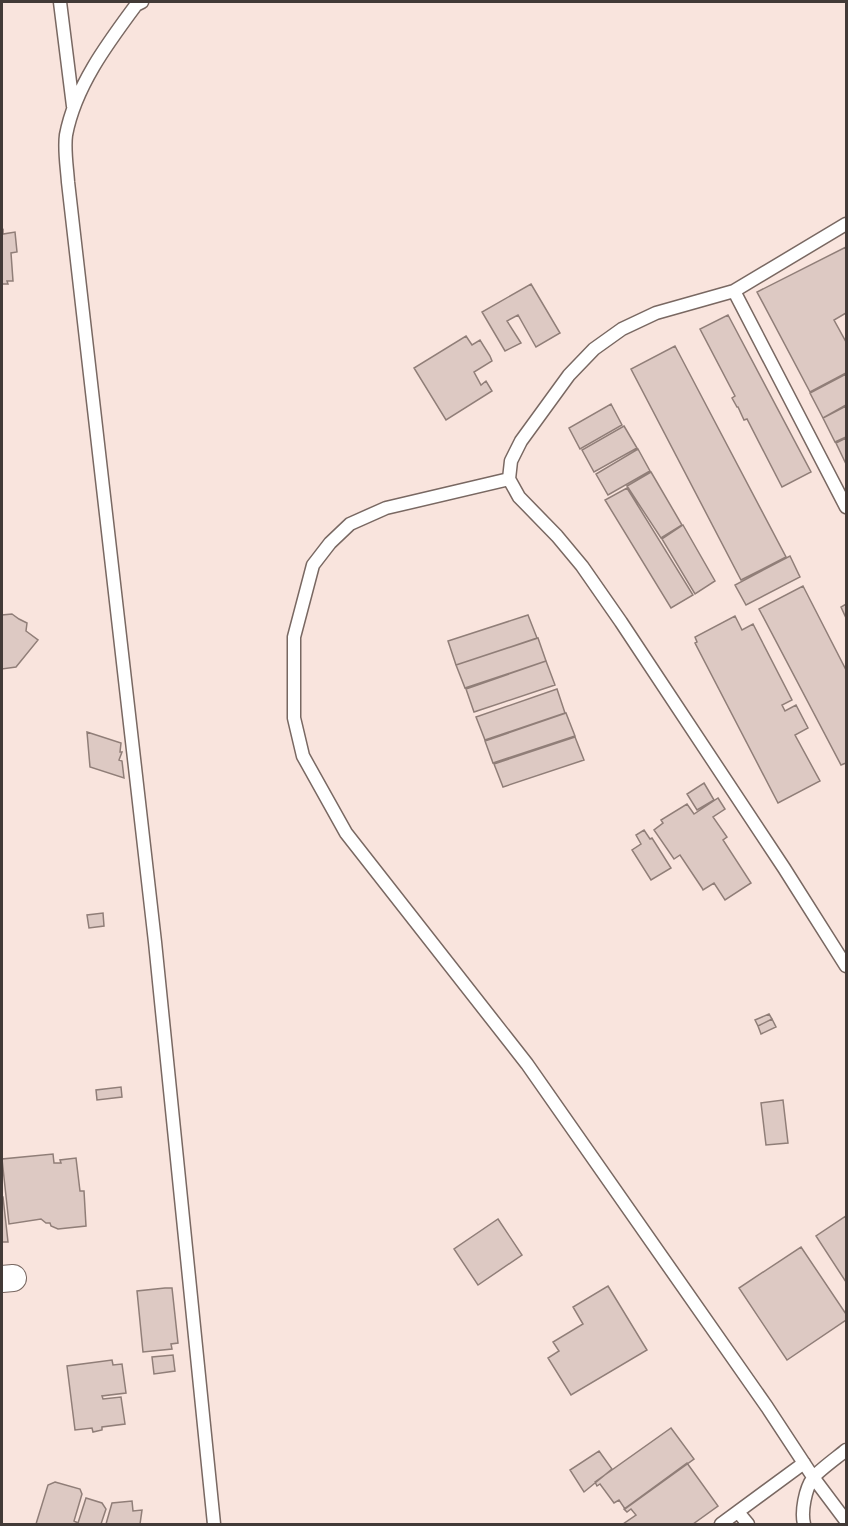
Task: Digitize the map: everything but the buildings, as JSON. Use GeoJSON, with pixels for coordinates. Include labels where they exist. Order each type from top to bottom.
{"type":"FeatureCollection","features":[{"type":"Feature","properties":{"kind":"lane"},"geometry":{"type":"LineString","coordinates":[[60,2],[73,106]]}},
{"type":"Feature","properties":{"kind":"lane"},"geometry":{"type":"LineString","coordinates":[[142,2],[136,5],[104,49],[73,106],[66,138],[68,182],[155,942],[214,1524]]}},
{"type":"Feature","properties":{"kind":"lane"},"geometry":{"type":"LineString","coordinates":[[846,224],[734,291],[656,313],[622,329],[594,349],[569,375],[521,441],[512,460],[509,479],[519,497],[582,566],[621,622],[846,966]]}},
{"type":"Feature","properties":{"kind":"lane"},"geometry":{"type":"LineString","coordinates":[[734,291],[846,507]]}},
{"type":"Feature","properties":{"kind":"lane"},"geometry":{"type":"LineString","coordinates":[[509,479],[386,508],[350,524],[330,543],[313,566],[294,637],[294,718],[303,756],[346,833],[526,1064],[760,1397],[813,1478],[846,1521]]}},
{"type":"Feature","properties":{"kind":"lane"},"geometry":{"type":"LineString","coordinates":[[804,1524],[804,1501],[813,1478],[846,1450]]}},
{"type":"Feature","properties":{"kind":"lane"},"geometry":{"type":"LineString","coordinates":[[721,1524],[804,1463]]}},
{"type":"Feature","properties":{"kind":"lane"},"geometry":{"type":"LineString","coordinates":[[738,1512],[748,1524]]}}]}
